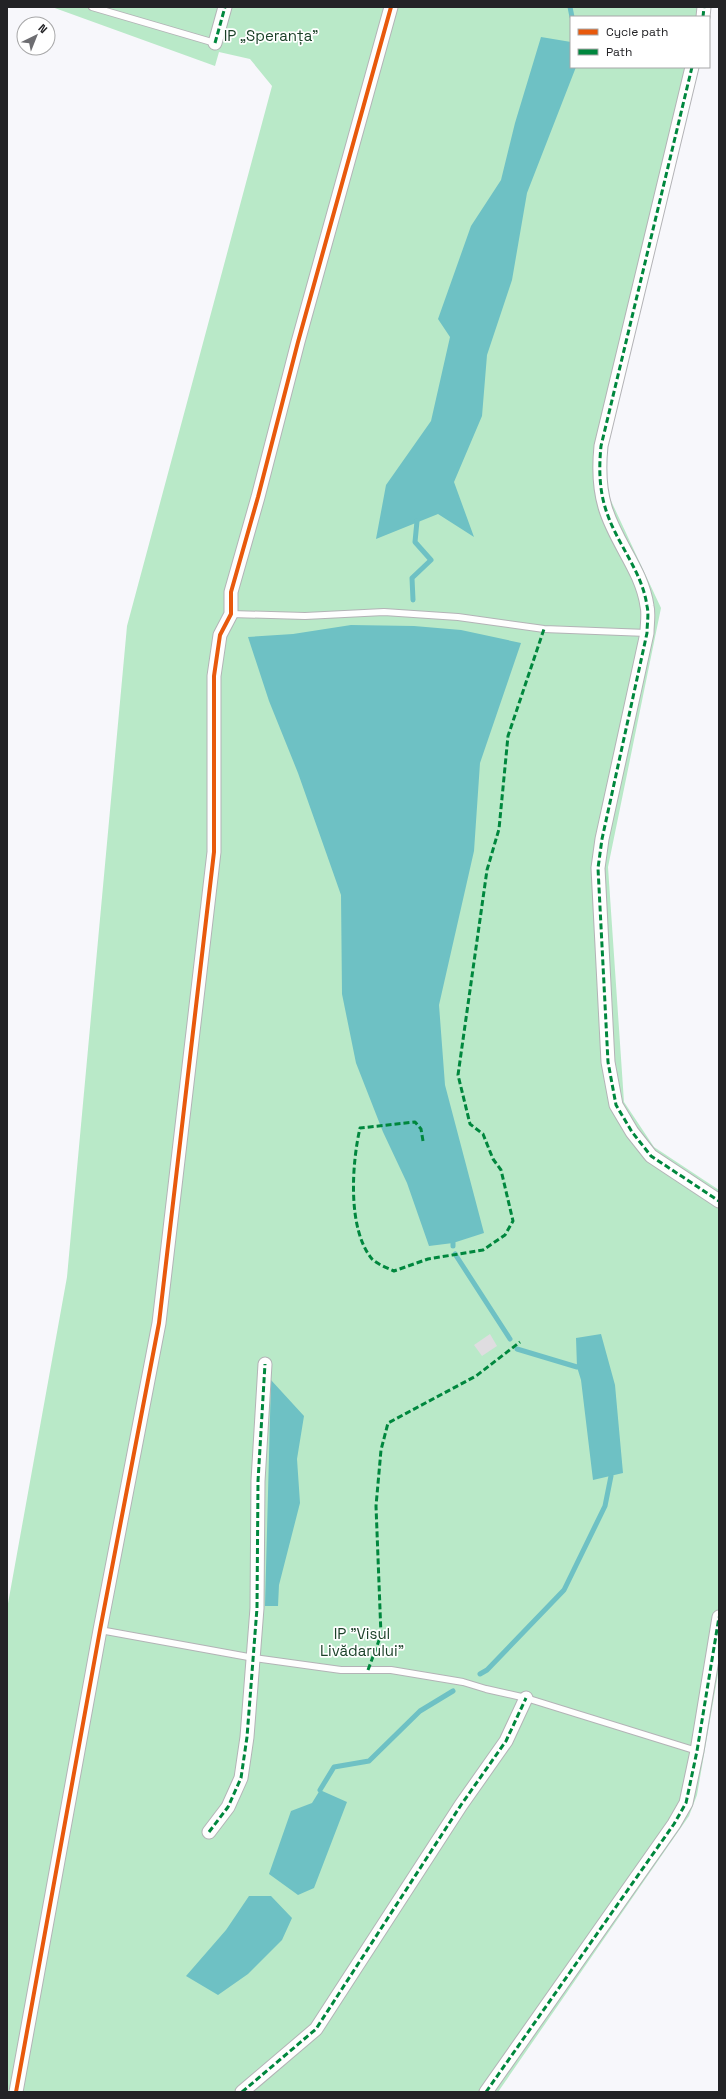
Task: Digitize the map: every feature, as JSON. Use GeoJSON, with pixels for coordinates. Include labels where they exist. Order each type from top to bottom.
{"type":"FeatureCollection","features":[{"type":"Feature","properties":{"kind":"street"},"geometry":{"type":"LineString","coordinates":[[215,43],[225,7]]}},
{"type":"Feature","properties":{"kind":"street"},"geometry":{"type":"LineString","coordinates":[[16,2092],[100,1630],[160,1315],[214,852],[214,676],[220,635],[231,614],[231,592],[391,7]]}},
{"type":"Feature","properties":{"kind":"street"},"geometry":{"type":"LineString","coordinates":[[692,68],[601,446],[599,472],[605,507],[617,538],[642,583],[648,607],[647,633],[602,839],[598,868],[608,1062],[616,1105],[632,1132],[651,1156],[719,1201]]}},
{"type":"Feature","properties":{"kind":"street"},"geometry":{"type":"LineString","coordinates":[[209,1832],[228,1807],[241,1778],[247,1737],[257,1608],[258,1481],[265,1364]]}},
{"type":"Feature","properties":{"kind":"street"},"geometry":{"type":"LineString","coordinates":[[486,2092],[674,1824],[686,1803],[697,1751],[719,1617]]}},
{"type":"Feature","properties":{"kind":"street"},"geometry":{"type":"LineString","coordinates":[[242,2092],[316,2029],[461,1804],[506,1741],[526,1698]]}},
{"type":"Feature","properties":{"kind":"lane"},"geometry":{"type":"LineString","coordinates":[[92,7],[215,43]]}},
{"type":"Feature","properties":{"kind":"lane"},"geometry":{"type":"LineString","coordinates":[[231,614],[305,616],[384,612],[458,617],[544,629],[647,633]]}},
{"type":"Feature","properties":{"kind":"lane"},"geometry":{"type":"LineString","coordinates":[[100,1630],[254,1658],[340,1670],[391,1670],[463,1682],[526,1698],[697,1751]]}},
{"type":"Feature","properties":{"kind":"green space","name":"IP \"Visul Livădarului\""},"geometry":{"type":"Polygon","coordinates":[[[52,7],[710,7],[709,16],[570,16],[570,68],[698,68],[605,455],[606,490],[661,608],[608,867],[624,1102],[654,1147],[719,1190],[719,1668],[697,1795],[689,1816],[498,2092],[7,2092],[7,1609],[67,1277],[127,626],[272,86],[250,59],[219,52],[215,66],[52,7]]]}},
{"type":"Feature","properties":{"kind":"water"},"geometry":{"type":"Polygon","coordinates":[[[541,37],[570,42],[570,68],[576,68],[527,193],[512,280],[487,355],[482,416],[454,482],[474,537],[438,514],[376,539],[386,485],[431,421],[450,337],[438,319],[471,226],[501,180],[515,123],[541,37]]]}},
{"type":"Feature","properties":{"kind":"water"},"geometry":{"type":"Polygon","coordinates":[[[351,625],[414,626],[461,630],[521,643],[480,763],[474,851],[439,1005],[445,1085],[484,1233],[453,1243],[429,1246],[407,1183],[383,1132],[356,1063],[342,994],[341,895],[298,773],[269,701],[248,637],[293,634],[351,625]]]}},
{"type":"Feature","properties":{"kind":"water"},"geometry":{"type":"Polygon","coordinates":[[[601,1334],[615,1385],[623,1473],[593,1480],[581,1380],[577,1367],[576,1338],[601,1334]]]}},
{"type":"Feature","properties":{"kind":"water"},"geometry":{"type":"Polygon","coordinates":[[[271,1380],[304,1416],[297,1459],[300,1503],[279,1585],[278,1606],[265,1606],[271,1380]]]}},
{"type":"Feature","properties":{"kind":"water"},"geometry":{"type":"Polygon","coordinates":[[[320,1790],[347,1802],[314,1888],[298,1895],[269,1874],[291,1811],[312,1803],[320,1790]]]}},
{"type":"Feature","properties":{"kind":"water"},"geometry":{"type":"Polygon","coordinates":[[[249,1896],[271,1896],[292,1918],[282,1940],[248,1974],[218,1995],[186,1976],[226,1930],[249,1896]]]}},
{"type":"Feature","properties":{"kind":"building"},"geometry":{"type":"Polygon","coordinates":[[[490,1334],[497,1346],[482,1356],[474,1345],[490,1334]]]}},
{"type":"Feature","properties":{"kind":"waterway"},"geometry":{"type":"LineString","coordinates":[[570,7],[572,16]]}},
{"type":"Feature","properties":{"kind":"waterway"},"geometry":{"type":"LineString","coordinates":[[413,600],[412,578],[431,560],[415,542],[417,521]]}},
{"type":"Feature","properties":{"kind":"waterway"},"geometry":{"type":"LineString","coordinates":[[455,1254],[510,1339]]}},
{"type":"Feature","properties":{"kind":"waterway"},"geometry":{"type":"LineString","coordinates":[[517,1349],[577,1367]]}},
{"type":"Feature","properties":{"kind":"waterway"},"geometry":{"type":"LineString","coordinates":[[480,1674],[487,1670],[564,1590],[605,1506],[611,1476]]}},
{"type":"Feature","properties":{"kind":"waterway"},"geometry":{"type":"LineString","coordinates":[[320,1790],[334,1767],[369,1761],[420,1711],[453,1691]]}},
{"type":"Feature","properties":{"kind":"marked path"},"geometry":{"type":"LineString","coordinates":[[215,43],[225,7]]}},
{"type":"Feature","properties":{"kind":"marked path"},"geometry":{"type":"LineString","coordinates":[[703,16],[704,7]]}},
{"type":"Feature","properties":{"kind":"marked path"},"geometry":{"type":"LineString","coordinates":[[692,68],[601,446],[600,476],[605,507],[609,520],[640,580],[648,609],[648,616],[647,633],[602,839],[598,868],[608,1062],[616,1105],[632,1132],[651,1156],[719,1201]]}},
{"type":"Feature","properties":{"kind":"marked path"},"geometry":{"type":"LineString","coordinates":[[423,1141],[421,1129],[415,1122],[360,1128],[357,1142],[354,1177],[355,1214],[358,1231],[364,1246],[372,1259],[394,1271],[428,1259],[483,1250],[505,1235],[513,1221],[501,1170],[493,1159],[483,1134],[470,1124],[458,1075],[487,870],[499,829],[508,736],[544,629]]}},
{"type":"Feature","properties":{"kind":"marked path"},"geometry":{"type":"LineString","coordinates":[[368,1670],[381,1635],[376,1506],[381,1450],[388,1423],[476,1376],[520,1342]]}},
{"type":"Feature","properties":{"kind":"marked path"},"geometry":{"type":"LineString","coordinates":[[209,1832],[228,1807],[241,1778],[247,1737],[257,1608],[258,1481],[265,1364]]}},
{"type":"Feature","properties":{"kind":"marked path"},"geometry":{"type":"LineString","coordinates":[[486,2092],[674,1824],[686,1803],[697,1751],[719,1617]]}},
{"type":"Feature","properties":{"kind":"marked path"},"geometry":{"type":"LineString","coordinates":[[242,2092],[316,2029],[461,1805],[506,1741],[526,1698]]}},
{"type":"Feature","properties":{"kind":"cycle path"},"geometry":{"type":"LineString","coordinates":[[16,2092],[100,1630],[159,1323],[214,852],[214,676],[220,635],[231,614],[231,592],[258,497],[298,342],[391,7]]}},
{"type":"Feature","properties":{"kind":"park label","name":"IP „Speranța”"},"geometry":{"type":"Point","coordinates":[271,35]}}]}
